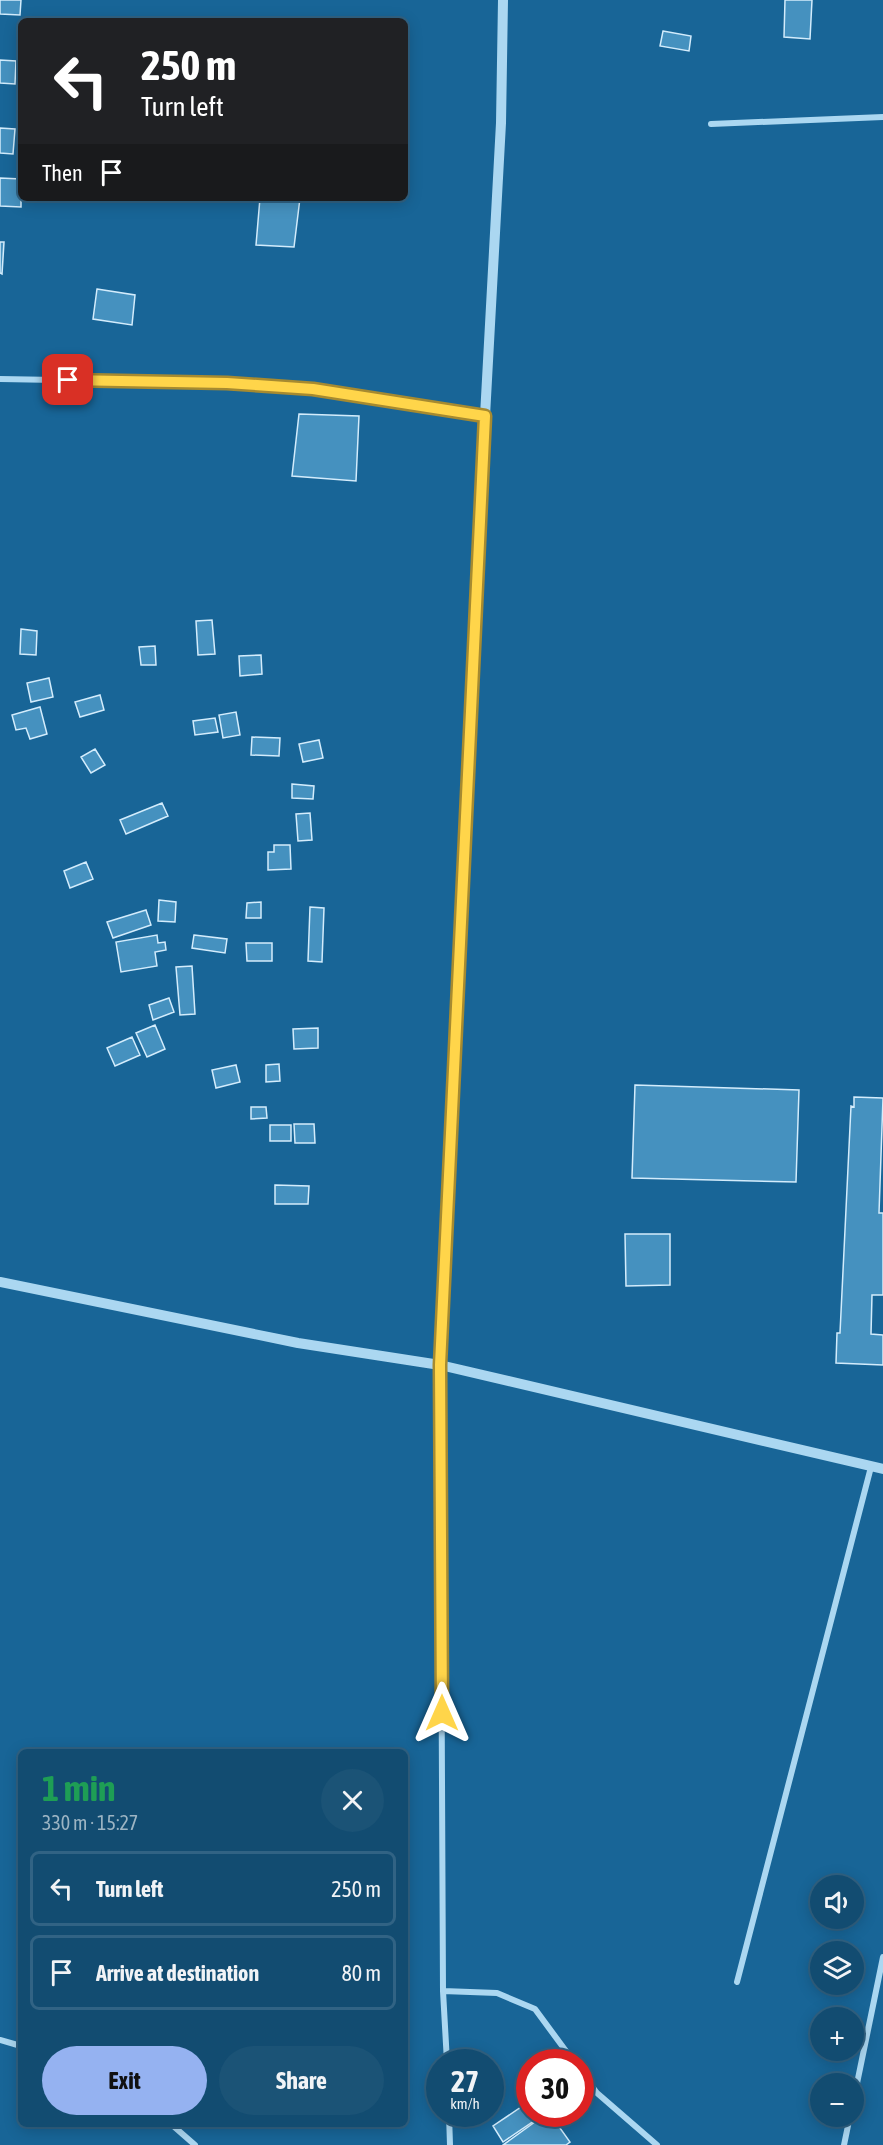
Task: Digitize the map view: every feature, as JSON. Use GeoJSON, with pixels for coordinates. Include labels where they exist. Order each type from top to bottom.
{"type":"FeatureCollection","features":[{"type":"Feature","properties":{"kind":"street"},"geometry":{"type":"LineString","coordinates":[[446,2049],[443,1991],[440,1365],[501,123],[503,0]]}},
{"type":"Feature","properties":{"kind":"street"},"geometry":{"type":"LineString","coordinates":[[711,124],[883,117]]}},
{"type":"Feature","properties":{"kind":"street"},"geometry":{"type":"LineString","coordinates":[[0,379],[227,383],[302,388],[485,416]]}},
{"type":"Feature","properties":{"kind":"street"},"geometry":{"type":"LineString","coordinates":[[0,1282],[298,1343],[440,1365],[883,1469]]}},
{"type":"Feature","properties":{"kind":"street"},"geometry":{"type":"LineString","coordinates":[[737,1982],[872,1467]]}},
{"type":"Feature","properties":{"kind":"street"},"geometry":{"type":"LineString","coordinates":[[859,2073],[883,1957]]}},
{"type":"Feature","properties":{"kind":"street"},"geometry":{"type":"LineString","coordinates":[[443,1991],[496,1993],[535,2009],[564,2049]]}},
{"type":"Feature","properties":{"kind":"street"},"geometry":{"type":"LineString","coordinates":[[0,2040],[18,2045]]}},
{"type":"Feature","properties":{"kind":"street"},"geometry":{"type":"LineString","coordinates":[[594,2089],[657,2145]]}},
{"type":"Feature","properties":{"kind":"street"},"geometry":{"type":"LineString","coordinates":[[174,2127],[195,2145]]}},
{"type":"Feature","properties":{"kind":"street"},"geometry":{"type":"LineString","coordinates":[[449,2127],[450,2145]]}},
{"type":"Feature","properties":{"kind":"street"},"geometry":{"type":"LineString","coordinates":[[844,2145],[848,2127]]}},
{"type":"Feature","properties":{"kind":"building"},"geometry":{"type":"Polygon","coordinates":[[[0,0],[21,0],[20,15],[0,14],[0,0]]]}},
{"type":"Feature","properties":{"kind":"building"},"geometry":{"type":"Polygon","coordinates":[[[785,0],[812,0],[810,39],[784,37],[785,0]]]}},
{"type":"Feature","properties":{"kind":"building"},"geometry":{"type":"Polygon","coordinates":[[[663,31],[691,36],[689,51],[660,46],[663,31]]]}},
{"type":"Feature","properties":{"kind":"building"},"geometry":{"type":"Polygon","coordinates":[[[0,60],[16,61],[15,84],[0,83],[0,60]]]}},
{"type":"Feature","properties":{"kind":"building"},"geometry":{"type":"Polygon","coordinates":[[[0,128],[15,129],[13,154],[0,153],[0,128]]]}},
{"type":"Feature","properties":{"kind":"building"},"geometry":{"type":"Polygon","coordinates":[[[0,178],[18,179],[18,201],[21,201],[21,207],[0,206],[0,178]]]}},
{"type":"Feature","properties":{"kind":"building"},"geometry":{"type":"Polygon","coordinates":[[[260,201],[300,201],[294,247],[256,245],[260,201]]]}},
{"type":"Feature","properties":{"kind":"building"},"geometry":{"type":"Polygon","coordinates":[[[0,242],[4,242],[2,274],[0,273],[0,242]]]}},
{"type":"Feature","properties":{"kind":"building"},"geometry":{"type":"Polygon","coordinates":[[[97,289],[135,295],[132,325],[93,319],[97,289]]]}},
{"type":"Feature","properties":{"kind":"building"},"geometry":{"type":"Polygon","coordinates":[[[299,414],[359,416],[356,481],[292,476],[299,414]]]}},
{"type":"Feature","properties":{"kind":"building"},"geometry":{"type":"Polygon","coordinates":[[[212,620],[215,654],[198,655],[196,621],[212,620]]]}},
{"type":"Feature","properties":{"kind":"building"},"geometry":{"type":"Polygon","coordinates":[[[21,629],[37,631],[36,655],[20,654],[21,629]]]}},
{"type":"Feature","properties":{"kind":"building"},"geometry":{"type":"Polygon","coordinates":[[[155,646],[156,665],[141,665],[139,647],[155,646]]]}},
{"type":"Feature","properties":{"kind":"building"},"geometry":{"type":"Polygon","coordinates":[[[261,655],[262,674],[240,676],[239,656],[261,655]]]}},
{"type":"Feature","properties":{"kind":"building"},"geometry":{"type":"Polygon","coordinates":[[[49,678],[53,697],[31,702],[27,683],[49,678]]]}},
{"type":"Feature","properties":{"kind":"building"},"geometry":{"type":"Polygon","coordinates":[[[100,695],[104,710],[80,717],[75,702],[100,695]]]}},
{"type":"Feature","properties":{"kind":"building"},"geometry":{"type":"Polygon","coordinates":[[[40,707],[47,734],[30,739],[26,728],[16,730],[12,715],[40,707]]]}},
{"type":"Feature","properties":{"kind":"building"},"geometry":{"type":"Polygon","coordinates":[[[236,712],[240,735],[223,738],[219,715],[236,712]]]}},
{"type":"Feature","properties":{"kind":"building"},"geometry":{"type":"Polygon","coordinates":[[[215,718],[218,732],[195,735],[193,721],[215,718]]]}},
{"type":"Feature","properties":{"kind":"building"},"geometry":{"type":"Polygon","coordinates":[[[252,737],[280,738],[279,756],[251,755],[252,737]]]}},
{"type":"Feature","properties":{"kind":"building"},"geometry":{"type":"Polygon","coordinates":[[[319,740],[323,758],[303,762],[299,744],[319,740]]]}},
{"type":"Feature","properties":{"kind":"building"},"geometry":{"type":"Polygon","coordinates":[[[95,749],[105,765],[91,773],[81,757],[95,749]]]}},
{"type":"Feature","properties":{"kind":"building"},"geometry":{"type":"Polygon","coordinates":[[[292,784],[314,786],[313,799],[292,798],[292,784]]]}},
{"type":"Feature","properties":{"kind":"building"},"geometry":{"type":"Polygon","coordinates":[[[162,803],[168,816],[126,834],[120,820],[162,803]]]}},
{"type":"Feature","properties":{"kind":"building"},"geometry":{"type":"Polygon","coordinates":[[[310,813],[312,840],[298,841],[296,814],[310,813]]]}},
{"type":"Feature","properties":{"kind":"building"},"geometry":{"type":"Polygon","coordinates":[[[274,845],[290,845],[291,869],[268,870],[268,852],[274,852],[274,845]]]}},
{"type":"Feature","properties":{"kind":"building"},"geometry":{"type":"Polygon","coordinates":[[[86,862],[93,879],[70,888],[64,871],[86,862]]]}},
{"type":"Feature","properties":{"kind":"building"},"geometry":{"type":"Polygon","coordinates":[[[159,900],[176,902],[175,922],[158,921],[159,900]]]}},
{"type":"Feature","properties":{"kind":"building"},"geometry":{"type":"Polygon","coordinates":[[[261,902],[261,918],[246,918],[247,903],[261,902]]]}},
{"type":"Feature","properties":{"kind":"building"},"geometry":{"type":"Polygon","coordinates":[[[310,907],[324,908],[322,962],[308,961],[310,907]]]}},
{"type":"Feature","properties":{"kind":"building"},"geometry":{"type":"Polygon","coordinates":[[[146,910],[151,925],[113,938],[107,922],[146,910]]]}},
{"type":"Feature","properties":{"kind":"building"},"geometry":{"type":"Polygon","coordinates":[[[157,935],[158,943],[165,942],[166,950],[155,952],[157,966],[121,972],[116,942],[157,935]]]}},
{"type":"Feature","properties":{"kind":"building"},"geometry":{"type":"Polygon","coordinates":[[[194,935],[227,939],[225,953],[192,948],[194,935]]]}},
{"type":"Feature","properties":{"kind":"building"},"geometry":{"type":"Polygon","coordinates":[[[246,943],[272,943],[272,961],[247,961],[246,943]]]}},
{"type":"Feature","properties":{"kind":"building"},"geometry":{"type":"Polygon","coordinates":[[[192,966],[195,1014],[180,1015],[176,967],[192,966]]]}},
{"type":"Feature","properties":{"kind":"building"},"geometry":{"type":"Polygon","coordinates":[[[169,998],[174,1012],[153,1020],[149,1005],[169,998]]]}},
{"type":"Feature","properties":{"kind":"building"},"geometry":{"type":"Polygon","coordinates":[[[155,1025],[165,1049],[147,1057],[136,1033],[155,1025]]]}},
{"type":"Feature","properties":{"kind":"building"},"geometry":{"type":"Polygon","coordinates":[[[318,1028],[318,1048],[294,1049],[293,1029],[318,1028]]]}},
{"type":"Feature","properties":{"kind":"building"},"geometry":{"type":"Polygon","coordinates":[[[132,1037],[140,1055],[115,1066],[107,1048],[132,1037]]]}},
{"type":"Feature","properties":{"kind":"building"},"geometry":{"type":"Polygon","coordinates":[[[279,1064],[280,1081],[266,1082],[266,1065],[279,1064]]]}},
{"type":"Feature","properties":{"kind":"building"},"geometry":{"type":"Polygon","coordinates":[[[236,1065],[240,1082],[216,1088],[212,1070],[236,1065]]]}},
{"type":"Feature","properties":{"kind":"building"},"geometry":{"type":"Polygon","coordinates":[[[635,1085],[799,1090],[796,1182],[632,1178],[635,1085]]]}},
{"type":"Feature","properties":{"kind":"building"},"geometry":{"type":"Polygon","coordinates":[[[854,1097],[883,1098],[879,1213],[883,1213],[883,1295],[872,1295],[871,1334],[883,1335],[883,1365],[836,1363],[837,1333],[840,1333],[851,1106],[854,1107],[854,1097]]]}},
{"type":"Feature","properties":{"kind":"building"},"geometry":{"type":"Polygon","coordinates":[[[251,1107],[266,1107],[267,1118],[251,1119],[251,1107]]]}},
{"type":"Feature","properties":{"kind":"building"},"geometry":{"type":"Polygon","coordinates":[[[294,1124],[314,1124],[315,1143],[295,1143],[294,1124]]]}},
{"type":"Feature","properties":{"kind":"building"},"geometry":{"type":"Polygon","coordinates":[[[270,1125],[291,1125],[291,1141],[270,1141],[270,1125]]]}},
{"type":"Feature","properties":{"kind":"building"},"geometry":{"type":"Polygon","coordinates":[[[275,1185],[309,1186],[308,1204],[275,1204],[275,1185]]]}},
{"type":"Feature","properties":{"kind":"building"},"geometry":{"type":"Polygon","coordinates":[[[625,1234],[670,1234],[670,1285],[626,1286],[625,1234]]]}},
{"type":"Feature","properties":{"kind":"building"},"geometry":{"type":"Polygon","coordinates":[[[516,2110],[516,2127],[525,2127],[503,2142],[494,2127],[504,2127],[504,2119],[516,2110]]]}},
{"type":"Feature","properties":{"kind":"building"},"geometry":{"type":"Polygon","coordinates":[[[528,2127],[559,2127],[570,2142],[566,2145],[503,2145],[528,2127]]]}},
{"type":"Feature","properties":{"kind":"route"},"geometry":{"type":"LineString","coordinates":[[68,380],[227,383],[313,389],[485,416],[440,1365],[442,1713]]}}]}
